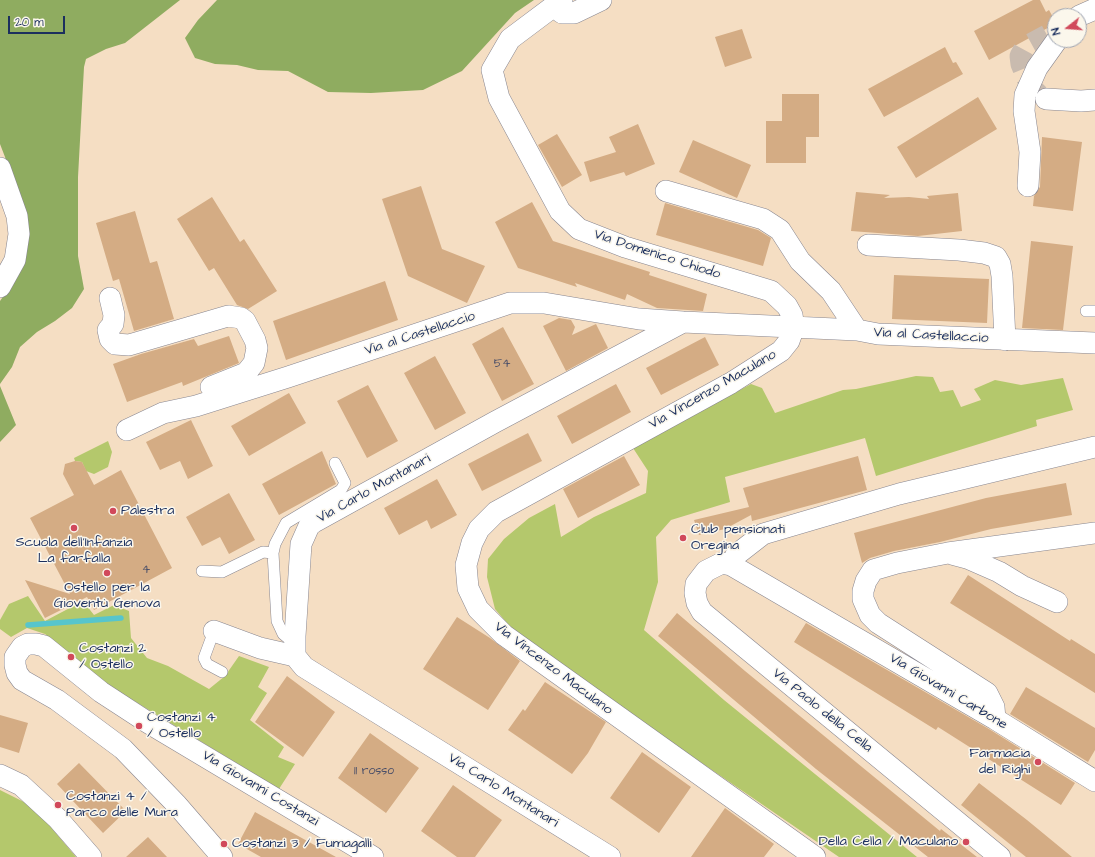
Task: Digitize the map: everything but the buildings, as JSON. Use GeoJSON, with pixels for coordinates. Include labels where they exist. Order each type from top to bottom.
{"type":"FeatureCollection","features":[{"type":"Feature","properties":{"kind":"street","name":"Via Domenico Chiodo"},"geometry":{"type":"LineString","coordinates":[[601,0],[574,13],[562,13],[558,3],[510,39],[492,70],[499,98],[560,211],[579,229],[624,247],[771,291],[787,306],[792,316],[794,327]]}},
{"type":"Feature","properties":{"kind":"street"},"geometry":{"type":"LineString","coordinates":[[1028,186],[1030,152],[1024,111],[1025,95],[1047,47]]}},
{"type":"Feature","properties":{"kind":"street"},"geometry":{"type":"LineString","coordinates":[[1046,99],[1081,102],[1095,100]]}},
{"type":"Feature","properties":{"kind":"street"},"geometry":{"type":"LineString","coordinates":[[0,168],[17,216],[19,234],[14,260],[0,287]]}},
{"type":"Feature","properties":{"kind":"street","name":"Via al Castellaccio"},"geometry":{"type":"LineString","coordinates":[[666,192],[763,219],[780,230],[800,261],[830,291],[857,330]]}},
{"type":"Feature","properties":{"kind":"street","name":"Via al Castellaccio"},"geometry":{"type":"LineString","coordinates":[[868,245],[959,250],[984,253],[996,257],[1000,264],[1002,276],[1005,340]]}},
{"type":"Feature","properties":{"kind":"street","name":"Via al Castellaccio"},"geometry":{"type":"LineString","coordinates":[[110,298],[114,315],[113,324],[108,330],[110,339],[115,344],[129,345],[228,316],[241,318],[250,329],[257,348],[256,357],[251,368],[246,374],[165,404],[161,410],[162,413]]}},
{"type":"Feature","properties":{"kind":"street","name":"Via al Castellaccio"},"geometry":{"type":"LineString","coordinates":[[127,430],[162,413],[196,406],[288,377],[510,303],[544,303],[639,319],[683,322]]}},
{"type":"Feature","properties":{"kind":"street"},"geometry":{"type":"LineString","coordinates":[[683,322],[794,327]]}},
{"type":"Feature","properties":{"kind":"street","name":"Via Carlo Montanari"},"geometry":{"type":"LineString","coordinates":[[610,857],[308,671],[295,649],[301,544],[305,532],[314,522],[495,422],[683,322]]}},
{"type":"Feature","properties":{"kind":"street","name":"Via al Castellaccio"},"geometry":{"type":"LineString","coordinates":[[794,327],[857,330],[878,334],[1095,343]]}},
{"type":"Feature","properties":{"kind":"street","name":"Via Vincenzo Maculano"},"geometry":{"type":"LineString","coordinates":[[794,327],[789,341],[781,351],[731,383],[496,512],[479,529],[472,543],[466,565],[466,576],[468,588],[474,603],[492,625],[504,635],[815,857]]}},
{"type":"Feature","properties":{"kind":"street"},"geometry":{"type":"LineString","coordinates":[[731,565],[736,556],[763,534],[899,494],[1095,447]]}},
{"type":"Feature","properties":{"kind":"street"},"geometry":{"type":"LineString","coordinates":[[995,719],[994,707],[987,693],[878,623],[868,612],[863,599],[863,590],[866,581],[873,570],[897,563],[948,553],[1095,533]]}},
{"type":"Feature","properties":{"kind":"street"},"geometry":{"type":"LineString","coordinates":[[948,553],[967,558],[999,572],[1022,586],[1057,602]]}},
{"type":"Feature","properties":{"kind":"street","name":"Via Paolo della Cella"},"geometry":{"type":"LineString","coordinates":[[731,565],[722,563],[715,565],[706,571],[696,584],[695,593],[697,603],[702,612],[1000,857]]}},
{"type":"Feature","properties":{"kind":"street","name":"Via Giovanni Carbone"},"geometry":{"type":"LineString","coordinates":[[731,565],[995,719],[1095,781]]}},
{"type":"Feature","properties":{"kind":"street"},"geometry":{"type":"LineString","coordinates":[[214,631],[260,648],[295,649]]}},
{"type":"Feature","properties":{"kind":"street","name":"Via Giovanni Costanzi"},"geometry":{"type":"LineString","coordinates":[[222,857],[177,805],[123,750],[57,700],[22,680],[17,673],[15,657],[22,647],[28,644],[44,646],[101,692],[147,722],[374,857]]}},
{"type":"Feature","properties":{"kind":"street"},"geometry":{"type":"LineString","coordinates":[[0,775],[21,785],[58,819],[92,857]]}},
{"type":"Feature","properties":{"kind":"lane"},"geometry":{"type":"LineString","coordinates":[[295,649],[283,634],[277,621],[273,553],[275,544],[286,523],[341,490],[345,483],[335,464]]}},
{"type":"Feature","properties":{"kind":"lane"},"geometry":{"type":"LineString","coordinates":[[202,571],[222,572],[263,552],[273,553]]}},
{"type":"Feature","properties":{"kind":"lane"},"geometry":{"type":"LineString","coordinates":[[214,631],[204,658],[207,664],[222,672]]}},
{"type":"Feature","properties":{"kind":"green space"},"geometry":{"type":"Polygon","coordinates":[[[0,0],[180,0],[125,43],[106,49],[86,59],[84,67],[78,177],[78,256],[84,289],[72,308],[37,332],[20,347],[12,367],[0,384],[0,301],[18,275],[10,170],[0,144],[0,0]]]}},
{"type":"Feature","properties":{"kind":"green space"},"geometry":{"type":"Polygon","coordinates":[[[217,0],[534,0],[515,13],[462,71],[423,90],[371,93],[328,92],[288,71],[258,70],[237,65],[215,64],[195,58],[185,38],[198,20],[217,0]]]}},
{"type":"Feature","properties":{"kind":"green space"},"geometry":{"type":"Polygon","coordinates":[[[916,376],[933,377],[940,392],[953,390],[961,407],[981,400],[974,389],[995,380],[1021,385],[1063,378],[1073,410],[1036,420],[1037,426],[876,476],[865,438],[725,477],[730,502],[671,520],[656,537],[658,582],[644,630],[724,700],[917,857],[839,857],[598,692],[512,629],[495,609],[487,577],[488,559],[504,539],[529,518],[555,504],[561,537],[594,517],[646,493],[648,471],[633,448],[751,384],[762,388],[775,413],[843,390],[856,389],[916,376]]]}},
{"type":"Feature","properties":{"kind":"green space"},"geometry":{"type":"Polygon","coordinates":[[[0,386],[16,425],[0,442],[0,386]]]}},
{"type":"Feature","properties":{"kind":"green space"},"geometry":{"type":"Polygon","coordinates":[[[108,441],[112,452],[108,467],[94,474],[86,471],[82,462],[75,461],[74,458],[108,441]]]}},
{"type":"Feature","properties":{"kind":"green space"},"geometry":{"type":"Polygon","coordinates":[[[28,596],[45,621],[83,601],[94,615],[114,605],[129,611],[131,638],[147,658],[168,666],[209,689],[225,676],[239,656],[269,667],[258,687],[267,693],[250,720],[284,747],[278,757],[295,764],[279,789],[111,687],[45,634],[27,628],[11,637],[0,629],[0,620],[9,604],[28,596]]]}},
{"type":"Feature","properties":{"kind":"green space"},"geometry":{"type":"Polygon","coordinates":[[[0,790],[34,807],[76,857],[0,857],[0,790]]]}},
{"type":"Feature","properties":{"kind":"waterway"},"geometry":{"type":"LineString","coordinates":[[28,625],[121,618]]}},
{"type":"Feature","properties":{"kind":"tunnel"},"geometry":{"type":"LineString","coordinates":[[1039,95],[1030,86],[1021,64],[1020,56],[1025,47],[1047,35]]}},
{"type":"Feature","properties":{"kind":"place","name":"Palestra"},"geometry":{"type":"Point","coordinates":[113,511]}},
{"type":"Feature","properties":{"kind":"place","name":"Scuola dell'Infanzia La farfalla"},"geometry":{"type":"Point","coordinates":[74,528]}},
{"type":"Feature","properties":{"kind":"place","name":"Club pensionati Oregina"},"geometry":{"type":"Point","coordinates":[683,538]}},
{"type":"Feature","properties":{"kind":"place","name":"Ostello per la Gioventù Genova"},"geometry":{"type":"Point","coordinates":[107,573]}},
{"type":"Feature","properties":{"kind":"place","name":"Costanzi 2 / Ostello"},"geometry":{"type":"Point","coordinates":[71,657]}},
{"type":"Feature","properties":{"kind":"place","name":"Costanzi 4 / Ostello"},"geometry":{"type":"Point","coordinates":[139,726]}},
{"type":"Feature","properties":{"kind":"place","name":"Farmacia del Righi"},"geometry":{"type":"Point","coordinates":[1038,762]}},
{"type":"Feature","properties":{"kind":"place","name":"Costanzi 4 / Parco delle Mura"},"geometry":{"type":"Point","coordinates":[58,805]}},
{"type":"Feature","properties":{"kind":"place","name":"Della Cella / Maculano"},"geometry":{"type":"Point","coordinates":[966,842]}},
{"type":"Feature","properties":{"kind":"place","name":"Costanzi 3 / Fumagalli"},"geometry":{"type":"Point","coordinates":[224,844]}}]}
